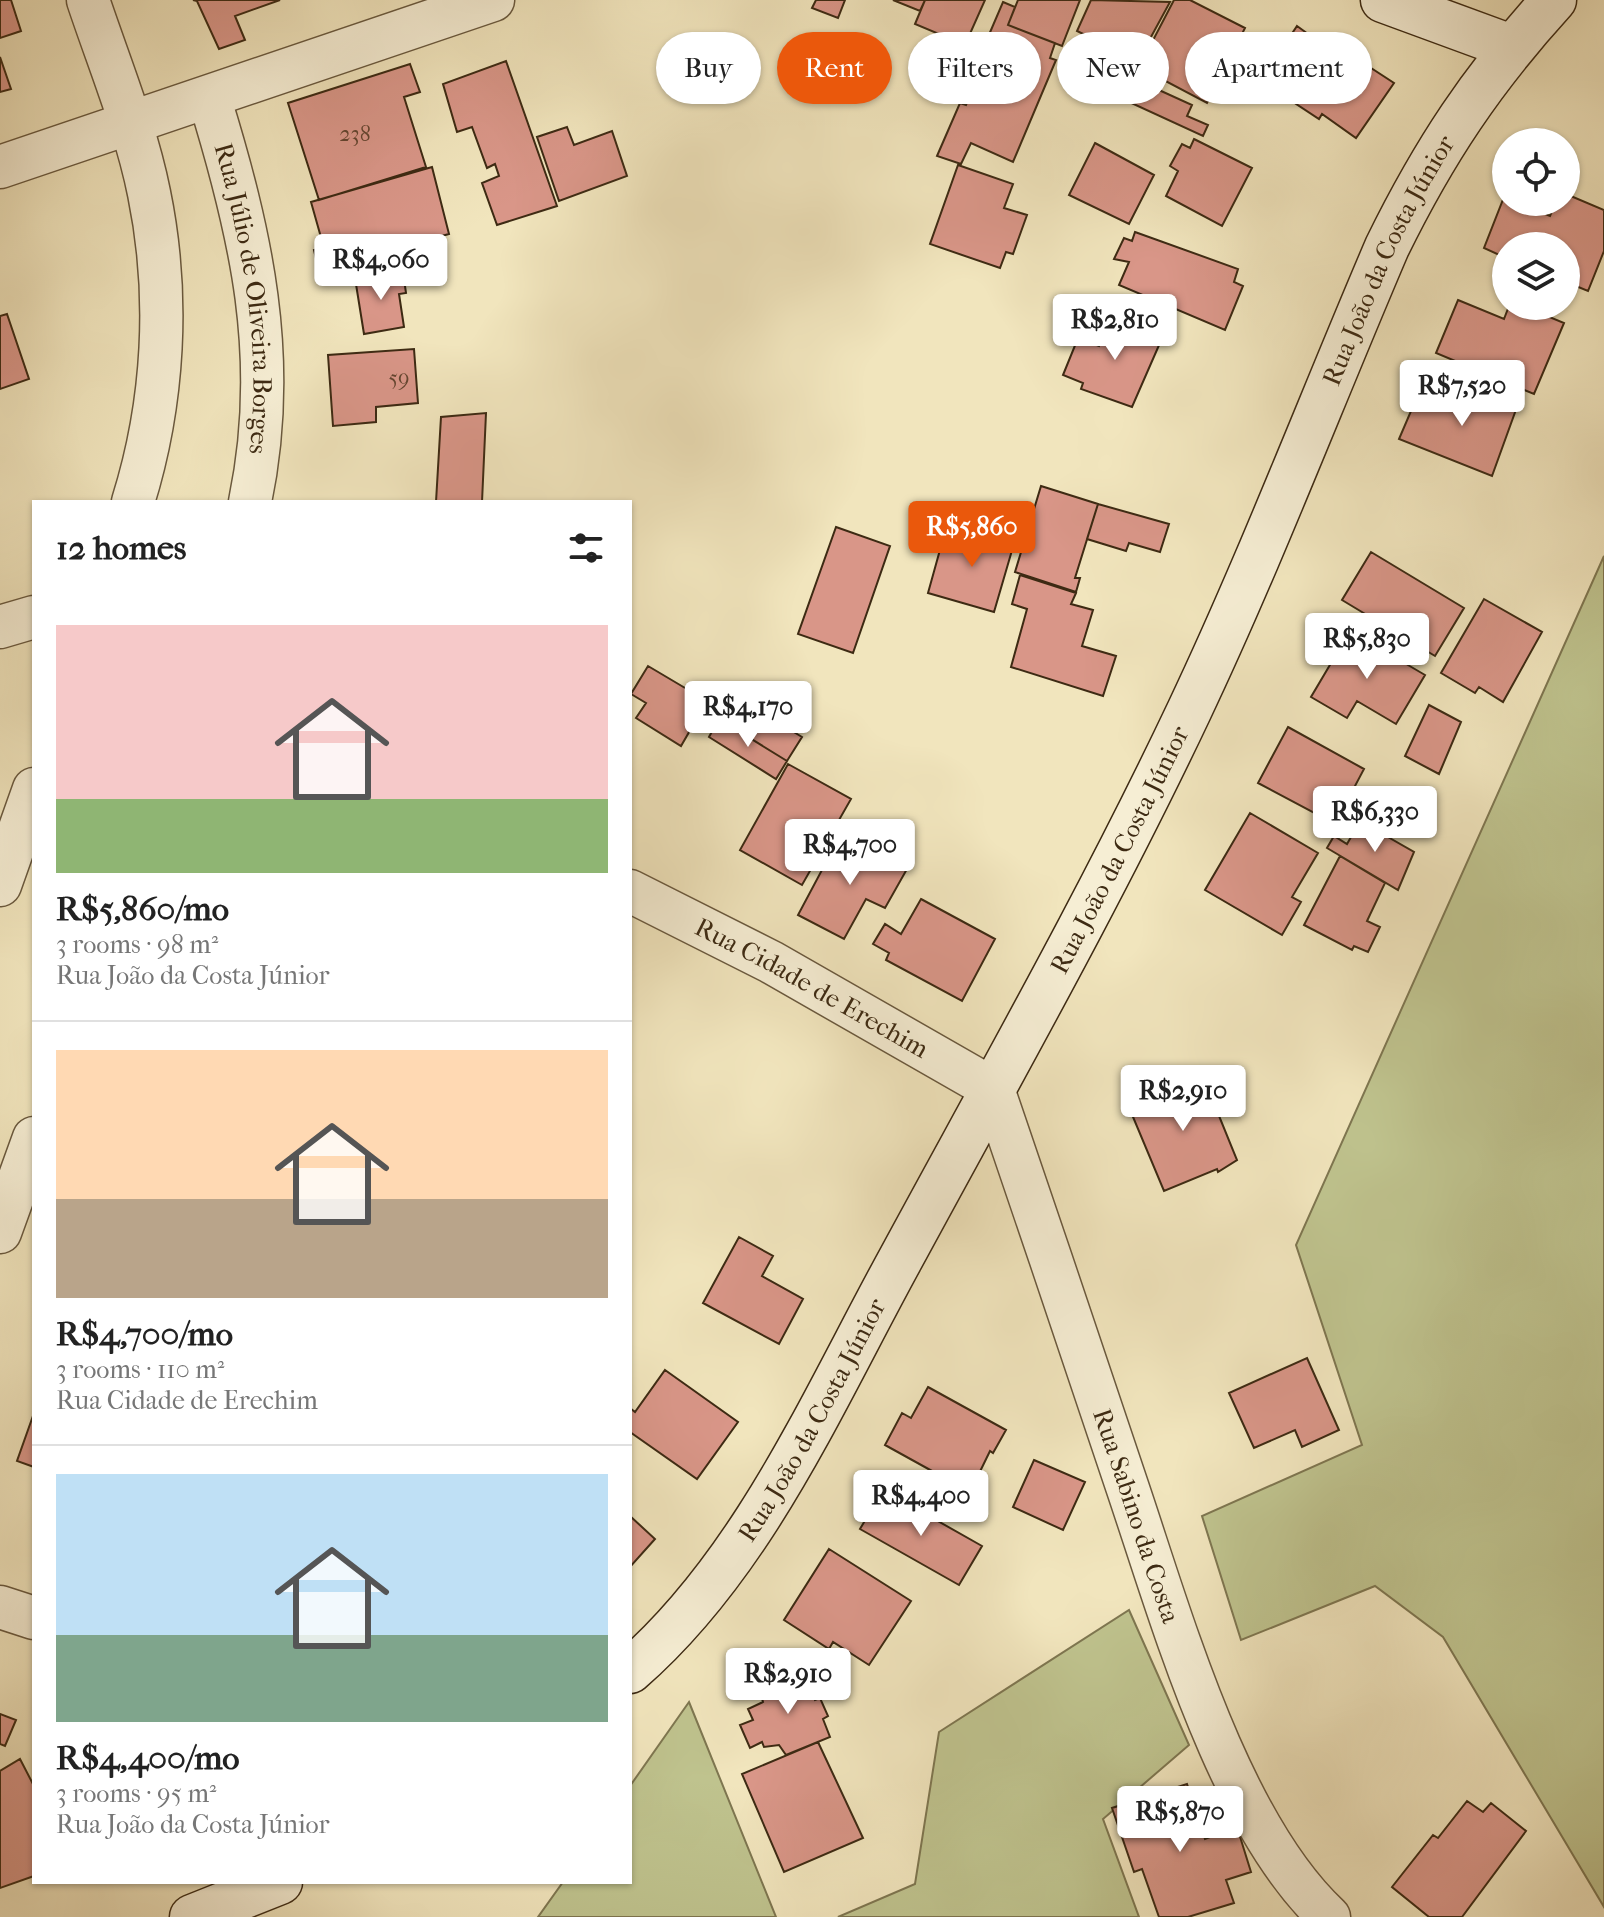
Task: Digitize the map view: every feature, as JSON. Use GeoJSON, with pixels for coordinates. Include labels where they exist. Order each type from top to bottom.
{"type":"FeatureCollection","features":[{"type":"Feature","properties":{"kind":"main road"},"geometry":{"type":"LineString","coordinates":[[1383,0],[1511,47]]}},
{"type":"Feature","properties":{"kind":"main road","name":"Rua João da Costa Júnior"},"geometry":{"type":"LineString","coordinates":[[632,1669],[654,1650],[700,1597],[749,1529],[788,1465],[993,1089],[1189,711],[1394,232],[1422,176],[1465,106],[1511,47],[1554,0]]}},
{"type":"Feature","properties":{"kind":"main road"},"geometry":{"type":"LineString","coordinates":[[192,1917],[275,1884]]}},
{"type":"Feature","properties":{"kind":"street"},"geometry":{"type":"LineString","coordinates":[[88,0],[149,190],[158,246],[163,326],[153,414],[133,500]]}},
{"type":"Feature","properties":{"kind":"street"},"geometry":{"type":"LineString","coordinates":[[0,167],[493,0]]}},
{"type":"Feature","properties":{"kind":"street","name":"Rua Júlio de Oliveira Borges"},"geometry":{"type":"LineString","coordinates":[[209,97],[234,180],[253,261],[263,340],[262,425],[250,500]]}},
{"type":"Feature","properties":{"kind":"street"},"geometry":{"type":"LineString","coordinates":[[0,627],[32,618]]}},
{"type":"Feature","properties":{"kind":"street"},"geometry":{"type":"LineString","coordinates":[[0,885],[32,795]]}},
{"type":"Feature","properties":{"kind":"street","name":"Rua Cidade de Erechim"},"geometry":{"type":"LineString","coordinates":[[632,892],[771,962],[993,1089]]}},
{"type":"Feature","properties":{"kind":"street","name":"Rua Sabino da Costa"},"geometry":{"type":"LineString","coordinates":[[993,1089],[1186,1660],[1229,1766],[1296,1880],[1329,1917]]}},
{"type":"Feature","properties":{"kind":"street"},"geometry":{"type":"LineString","coordinates":[[0,1232],[32,1149]]}},
{"type":"Feature","properties":{"kind":"street"},"geometry":{"type":"LineString","coordinates":[[0,1607],[32,1617]]}},
{"type":"Feature","properties":{"kind":"green space"},"geometry":{"type":"Polygon","coordinates":[[[1604,556],[1604,1907],[1443,1637],[1375,1586],[1241,1640],[1202,1516],[1362,1445],[1296,1245],[1604,556]]]}},
{"type":"Feature","properties":{"kind":"green space"},"geometry":{"type":"Polygon","coordinates":[[[1129,1610],[1189,1745],[1103,1819],[1139,1917],[838,1917],[915,1884],[939,1732],[1129,1610]]]}},
{"type":"Feature","properties":{"kind":"green space"},"geometry":{"type":"Polygon","coordinates":[[[689,1702],[776,1917],[538,1917],[562,1884],[632,1884],[632,1783],[689,1702]]]}},
{"type":"Feature","properties":{"kind":"building"},"geometry":{"type":"Polygon","coordinates":[[[0,0],[11,0],[21,31],[0,38],[0,0]]]}},
{"type":"Feature","properties":{"kind":"building"},"geometry":{"type":"Polygon","coordinates":[[[193,0],[280,0],[235,16],[245,40],[219,49],[197,1],[193,0]]]}},
{"type":"Feature","properties":{"kind":"building"},"geometry":{"type":"Polygon","coordinates":[[[816,0],[845,0],[838,18],[812,8],[816,0]]]}},
{"type":"Feature","properties":{"kind":"building"},"geometry":{"type":"Polygon","coordinates":[[[893,0],[925,0],[920,11],[893,0]]]}},
{"type":"Feature","properties":{"kind":"building"},"geometry":{"type":"Polygon","coordinates":[[[925,0],[985,0],[971,32],[934,32],[915,24],[925,0]]]}},
{"type":"Feature","properties":{"kind":"building"},"geometry":{"type":"Polygon","coordinates":[[[1018,0],[1080,0],[1067,32],[1057,32],[1057,44],[1041,38],[1041,32],[1026,32],[1008,25],[1018,0]]]}},
{"type":"Feature","properties":{"kind":"building"},"geometry":{"type":"Polygon","coordinates":[[[1091,0],[1170,2],[1154,32],[1077,31],[1091,0]]]}},
{"type":"Feature","properties":{"kind":"building"},"geometry":{"type":"Polygon","coordinates":[[[1174,0],[1190,0],[1245,28],[1243,32],[1185,32],[1185,91],[1169,83],[1169,32],[1157,32],[1174,0]]]}},
{"type":"Feature","properties":{"kind":"building"},"geometry":{"type":"Polygon","coordinates":[[[1003,2],[1015,7],[1008,25],[1026,32],[990,32],[1003,2]]]}},
{"type":"Feature","properties":{"kind":"building"},"geometry":{"type":"Polygon","coordinates":[[[1041,38],[1055,43],[1050,58],[1056,60],[1041,96],[1041,38]]]}},
{"type":"Feature","properties":{"kind":"building"},"geometry":{"type":"Polygon","coordinates":[[[0,57],[11,89],[0,92],[0,57]]]}},
{"type":"Feature","properties":{"kind":"building"},"geometry":{"type":"Polygon","coordinates":[[[506,61],[557,206],[497,225],[482,183],[499,176],[495,164],[487,168],[472,127],[457,132],[443,84],[506,61]]]}},
{"type":"Feature","properties":{"kind":"building"},"geometry":{"type":"Polygon","coordinates":[[[410,64],[420,92],[404,97],[426,167],[319,200],[288,103],[410,64]]]}},
{"type":"Feature","properties":{"kind":"building"},"geometry":{"type":"Polygon","coordinates":[[[1372,69],[1394,83],[1356,138],[1322,114],[1319,119],[1296,104],[1372,104],[1372,69]]]}},
{"type":"Feature","properties":{"kind":"building"},"geometry":{"type":"Polygon","coordinates":[[[1169,95],[1192,105],[1187,116],[1208,125],[1203,136],[1134,104],[1169,104],[1169,95]]]}},
{"type":"Feature","properties":{"kind":"building"},"geometry":{"type":"Polygon","coordinates":[[[960,104],[1037,104],[1013,162],[971,143],[961,164],[937,156],[960,104]]]}},
{"type":"Feature","properties":{"kind":"building"},"geometry":{"type":"Polygon","coordinates":[[[567,127],[574,145],[612,131],[627,176],[559,201],[537,137],[567,127]]]}},
{"type":"Feature","properties":{"kind":"building"},"geometry":{"type":"Polygon","coordinates":[[[1194,139],[1252,168],[1222,226],[1166,196],[1178,171],[1170,166],[1182,144],[1190,148],[1194,139]]]}},
{"type":"Feature","properties":{"kind":"building"},"geometry":{"type":"Polygon","coordinates":[[[1095,143],[1154,175],[1129,224],[1069,195],[1095,143]]]}},
{"type":"Feature","properties":{"kind":"building"},"geometry":{"type":"Polygon","coordinates":[[[958,165],[1013,184],[1004,208],[1027,215],[1013,254],[1006,252],[1000,268],[930,244],[958,165]]]}},
{"type":"Feature","properties":{"kind":"building"},"geometry":{"type":"Polygon","coordinates":[[[432,167],[449,234],[357,259],[358,265],[320,276],[314,250],[324,248],[311,202],[432,167]]]}},
{"type":"Feature","properties":{"kind":"building"},"geometry":{"type":"Polygon","coordinates":[[[1580,200],[1604,210],[1604,251],[1588,291],[1580,288],[1580,232],[1492,232],[1492,252],[1484,248],[1497,216],[1580,216],[1580,200]]]}},
{"type":"Feature","properties":{"kind":"building"},"geometry":{"type":"Polygon","coordinates":[[[1135,232],[1238,269],[1234,282],[1243,286],[1225,330],[1119,285],[1129,262],[1114,259],[1124,238],[1132,241],[1135,232]]]}},
{"type":"Feature","properties":{"kind":"building"},"geometry":{"type":"Polygon","coordinates":[[[403,272],[406,293],[399,294],[404,327],[364,334],[355,278],[403,272]]]}},
{"type":"Feature","properties":{"kind":"building"},"geometry":{"type":"Polygon","coordinates":[[[1458,300],[1492,314],[1492,320],[1557,320],[1564,323],[1534,394],[1436,353],[1458,300]]]}},
{"type":"Feature","properties":{"kind":"building"},"geometry":{"type":"Polygon","coordinates":[[[7,314],[29,379],[0,389],[0,316],[7,314]]]}},
{"type":"Feature","properties":{"kind":"building"},"geometry":{"type":"Polygon","coordinates":[[[1111,318],[1163,336],[1132,407],[1081,389],[1083,383],[1063,375],[1078,338],[1099,346],[1111,318]]]}},
{"type":"Feature","properties":{"kind":"building"},"geometry":{"type":"Polygon","coordinates":[[[414,349],[418,403],[376,407],[376,422],[333,426],[328,355],[414,349]]]}},
{"type":"Feature","properties":{"kind":"building"},"geometry":{"type":"Polygon","coordinates":[[[1471,384],[1518,404],[1492,476],[1399,439],[1420,390],[1462,408],[1471,384]]]}},
{"type":"Feature","properties":{"kind":"building"},"geometry":{"type":"Polygon","coordinates":[[[486,413],[482,500],[436,500],[441,417],[486,413]]]}},
{"type":"Feature","properties":{"kind":"building"},"geometry":{"type":"Polygon","coordinates":[[[1041,486],[1098,504],[1075,578],[1080,578],[1076,592],[1015,572],[1041,486]]]}},
{"type":"Feature","properties":{"kind":"building"},"geometry":{"type":"Polygon","coordinates":[[[1098,504],[1169,524],[1160,552],[1129,543],[1126,551],[1087,539],[1098,504]]]}},
{"type":"Feature","properties":{"kind":"building"},"geometry":{"type":"Polygon","coordinates":[[[836,527],[890,546],[853,653],[798,634],[836,527]]]}},
{"type":"Feature","properties":{"kind":"building"},"geometry":{"type":"Polygon","coordinates":[[[963,527],[1015,540],[994,612],[928,593],[943,539],[959,543],[963,527]]]}},
{"type":"Feature","properties":{"kind":"building"},"geometry":{"type":"Polygon","coordinates":[[[1371,552],[1464,608],[1435,656],[1342,600],[1371,552]]]}},
{"type":"Feature","properties":{"kind":"building"},"geometry":{"type":"Polygon","coordinates":[[[1020,575],[1076,593],[1071,604],[1093,610],[1082,646],[1116,656],[1103,696],[1011,667],[1027,609],[1012,604],[1020,575]]]}},
{"type":"Feature","properties":{"kind":"building"},"geometry":{"type":"Polygon","coordinates":[[[1484,599],[1542,632],[1503,702],[1479,687],[1475,693],[1441,673],[1484,599]]]}},
{"type":"Feature","properties":{"kind":"building"},"geometry":{"type":"Polygon","coordinates":[[[1350,631],[1425,675],[1396,724],[1357,701],[1347,718],[1311,697],[1350,631]]]}},
{"type":"Feature","properties":{"kind":"building"},"geometry":{"type":"Polygon","coordinates":[[[648,666],[707,701],[681,746],[636,718],[646,703],[632,692],[648,666]]]}},
{"type":"Feature","properties":{"kind":"building"},"geometry":{"type":"Polygon","coordinates":[[[733,695],[802,737],[787,761],[719,719],[733,695]]]}},
{"type":"Feature","properties":{"kind":"building"},"geometry":{"type":"Polygon","coordinates":[[[1429,705],[1461,722],[1439,774],[1405,756],[1429,705]]]}},
{"type":"Feature","properties":{"kind":"building"},"geometry":{"type":"Polygon","coordinates":[[[719,719],[787,761],[776,779],[709,737],[719,719]]]}},
{"type":"Feature","properties":{"kind":"building"},"geometry":{"type":"Polygon","coordinates":[[[1288,727],[1364,769],[1335,824],[1258,783],[1288,727]]]}},
{"type":"Feature","properties":{"kind":"building"},"geometry":{"type":"Polygon","coordinates":[[[788,764],[851,799],[802,885],[740,850],[788,764]]]}},
{"type":"Feature","properties":{"kind":"building"},"geometry":{"type":"Polygon","coordinates":[[[1250,813],[1318,853],[1292,897],[1301,902],[1282,935],[1205,890],[1250,813]]]}},
{"type":"Feature","properties":{"kind":"building"},"geometry":{"type":"Polygon","coordinates":[[[1360,821],[1414,852],[1398,890],[1327,848],[1334,836],[1347,844],[1360,821]]]}},
{"type":"Feature","properties":{"kind":"building"},"geometry":{"type":"Polygon","coordinates":[[[840,836],[907,869],[885,908],[866,899],[844,939],[798,915],[840,836]]]}},
{"type":"Feature","properties":{"kind":"building"},"geometry":{"type":"Polygon","coordinates":[[[1340,856],[1385,883],[1367,921],[1380,927],[1368,952],[1354,946],[1352,950],[1304,925],[1340,856]]]}},
{"type":"Feature","properties":{"kind":"building"},"geometry":{"type":"Polygon","coordinates":[[[921,899],[995,939],[962,1001],[886,960],[889,953],[873,944],[885,924],[901,934],[921,899]]]}},
{"type":"Feature","properties":{"kind":"building"},"geometry":{"type":"Polygon","coordinates":[[[1202,1074],[1237,1160],[1218,1172],[1217,1169],[1164,1191],[1128,1105],[1202,1074]]]}},
{"type":"Feature","properties":{"kind":"building"},"geometry":{"type":"Polygon","coordinates":[[[739,1237],[773,1256],[762,1276],[803,1299],[779,1344],[703,1303],[739,1237]]]}},
{"type":"Feature","properties":{"kind":"building"},"geometry":{"type":"Polygon","coordinates":[[[1307,1358],[1339,1430],[1302,1447],[1295,1430],[1254,1448],[1229,1393],[1307,1358]]]}},
{"type":"Feature","properties":{"kind":"building"},"geometry":{"type":"Polygon","coordinates":[[[665,1370],[738,1422],[697,1479],[632,1433],[632,1410],[635,1412],[665,1370]]]}},
{"type":"Feature","properties":{"kind":"building"},"geometry":{"type":"Polygon","coordinates":[[[928,1387],[1006,1430],[993,1453],[990,1451],[970,1492],[885,1445],[902,1413],[911,1418],[928,1387]]]}},
{"type":"Feature","properties":{"kind":"building"},"geometry":{"type":"Polygon","coordinates":[[[32,1419],[32,1466],[17,1461],[32,1419]]]}},
{"type":"Feature","properties":{"kind":"building"},"geometry":{"type":"Polygon","coordinates":[[[1034,1460],[1085,1482],[1063,1530],[1013,1507],[1034,1460]]]}},
{"type":"Feature","properties":{"kind":"building"},"geometry":{"type":"Polygon","coordinates":[[[883,1490],[982,1546],[959,1585],[860,1529],[883,1490]]]}},
{"type":"Feature","properties":{"kind":"building"},"geometry":{"type":"Polygon","coordinates":[[[632,1518],[655,1539],[632,1565],[632,1518]]]}},
{"type":"Feature","properties":{"kind":"building"},"geometry":{"type":"Polygon","coordinates":[[[829,1549],[911,1601],[869,1665],[833,1642],[829,1649],[784,1620],[829,1549]]]}},
{"type":"Feature","properties":{"kind":"building"},"geometry":{"type":"Polygon","coordinates":[[[800,1666],[815,1700],[820,1698],[828,1716],[823,1719],[830,1737],[786,1755],[779,1745],[764,1747],[762,1742],[750,1748],[740,1725],[753,1720],[748,1709],[763,1702],[761,1695],[781,1687],[777,1676],[800,1666]]]}},
{"type":"Feature","properties":{"kind":"building"},"geometry":{"type":"Polygon","coordinates":[[[0,1714],[16,1720],[5,1746],[0,1744],[0,1714]]]}},
{"type":"Feature","properties":{"kind":"building"},"geometry":{"type":"Polygon","coordinates":[[[818,1742],[863,1838],[784,1872],[742,1774],[818,1742]]]}},
{"type":"Feature","properties":{"kind":"building"},"geometry":{"type":"Polygon","coordinates":[[[20,1759],[32,1782],[32,1877],[0,1888],[0,1771],[20,1759]]]}},
{"type":"Feature","properties":{"kind":"building"},"geometry":{"type":"Polygon","coordinates":[[[1187,1784],[1205,1839],[1237,1827],[1251,1872],[1226,1880],[1234,1903],[1188,1917],[1159,1917],[1142,1869],[1134,1872],[1112,1808],[1187,1784]]]}},
{"type":"Feature","properties":{"kind":"building"},"geometry":{"type":"Polygon","coordinates":[[[1467,1801],[1483,1812],[1491,1803],[1526,1831],[1462,1917],[1429,1917],[1392,1887],[1433,1835],[1438,1838],[1467,1801]]]}}]}
